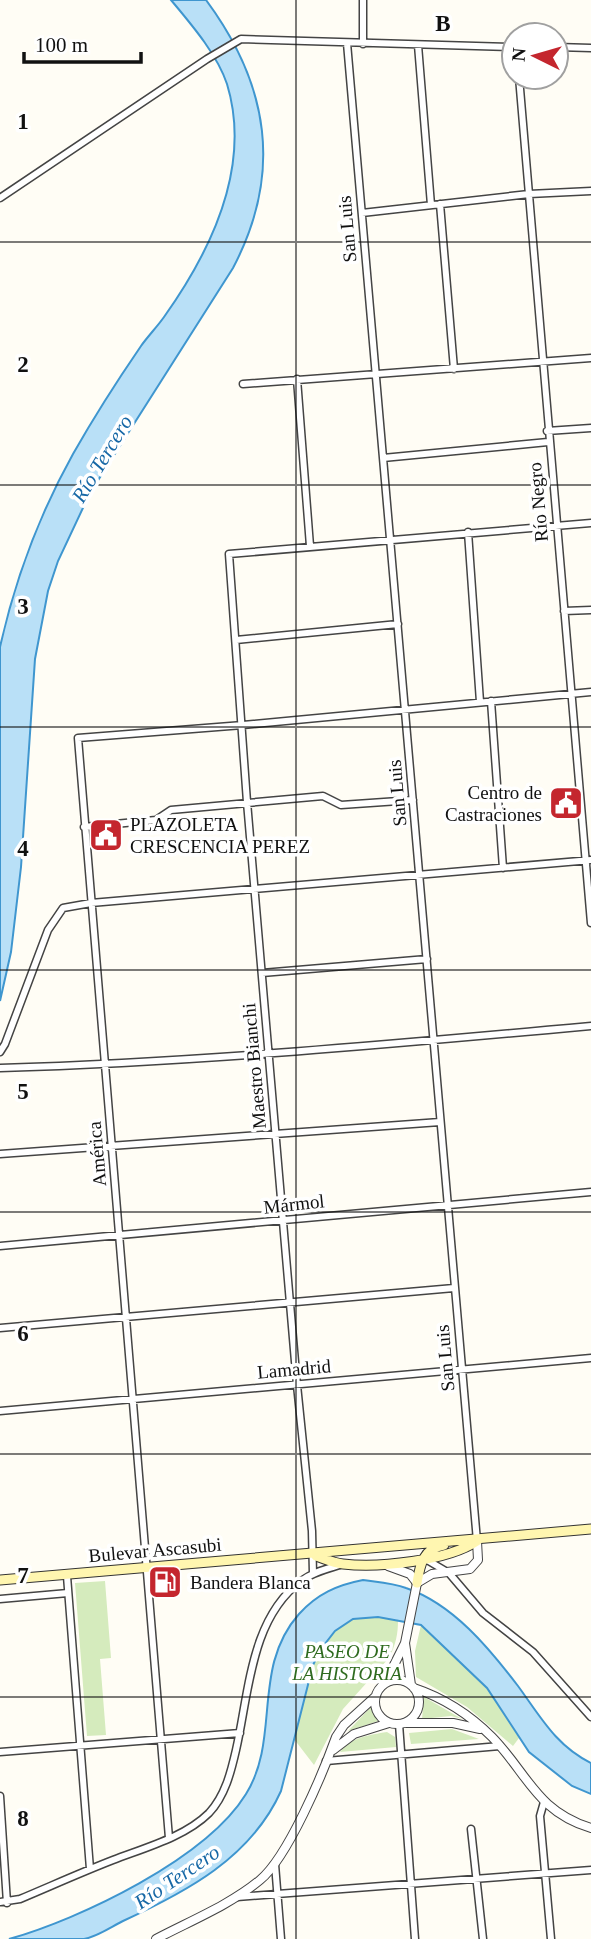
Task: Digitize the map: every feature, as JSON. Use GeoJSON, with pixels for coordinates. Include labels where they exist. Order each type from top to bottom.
{"type":"FeatureCollection","features":[{"type":"Feature","properties":{"kind":"main road"},"geometry":{"type":"LineString","coordinates":[[314,1555],[343,1564],[380,1564],[424,1559],[457,1551],[477,1541],[591,1529]]}},
{"type":"Feature","properties":{"kind":"main road"},"geometry":{"type":"LineString","coordinates":[[416,1583],[424,1559],[431,1548],[458,1540]]}},
{"type":"Feature","properties":{"kind":"main road","name":"Bulevar Ascasubi"},"geometry":{"type":"LineString","coordinates":[[0,1580],[314,1555],[458,1540],[477,1541]]}},
{"type":"Feature","properties":{"kind":"street"},"geometry":{"type":"LineString","coordinates":[[363,0],[363,44]]}},
{"type":"Feature","properties":{"kind":"street"},"geometry":{"type":"LineString","coordinates":[[0,198],[241,39],[500,47]]}},
{"type":"Feature","properties":{"kind":"street","name":"San Luis"},"geometry":{"type":"LineString","coordinates":[[347,43],[477,1541]]}},
{"type":"Feature","properties":{"kind":"street"},"geometry":{"type":"LineString","coordinates":[[418,45],[431,205]]}},
{"type":"Feature","properties":{"kind":"street"},"geometry":{"type":"LineString","coordinates":[[570,47],[591,48]]}},
{"type":"Feature","properties":{"kind":"street","name":"Río Negro"},"geometry":{"type":"LineString","coordinates":[[520,91],[547,431],[588,860],[591,923]]}},
{"type":"Feature","properties":{"kind":"street"},"geometry":{"type":"LineString","coordinates":[[362,213],[529,194],[591,191]]}},
{"type":"Feature","properties":{"kind":"street"},"geometry":{"type":"LineString","coordinates":[[440,204],[454,369]]}},
{"type":"Feature","properties":{"kind":"street"},"geometry":{"type":"LineString","coordinates":[[243,384],[591,358]]}},
{"type":"Feature","properties":{"kind":"street"},"geometry":{"type":"LineString","coordinates":[[297,379],[310,546],[591,523]]}},
{"type":"Feature","properties":{"kind":"street"},"geometry":{"type":"LineString","coordinates":[[547,431],[591,428]]}},
{"type":"Feature","properties":{"kind":"street"},"geometry":{"type":"LineString","coordinates":[[383,458],[548,442]]}},
{"type":"Feature","properties":{"kind":"street"},"geometry":{"type":"LineString","coordinates":[[468,533],[480,702]]}},
{"type":"Feature","properties":{"kind":"street","name":"Maestro Bianchi"},"geometry":{"type":"LineString","coordinates":[[310,546],[229,554],[247,802],[314,1555],[313,1574]]}},
{"type":"Feature","properties":{"kind":"street"},"geometry":{"type":"LineString","coordinates":[[564,611],[591,610]]}},
{"type":"Feature","properties":{"kind":"street"},"geometry":{"type":"LineString","coordinates":[[236,640],[398,624]]}},
{"type":"Feature","properties":{"kind":"street"},"geometry":{"type":"LineString","coordinates":[[243,725],[591,692]]}},
{"type":"Feature","properties":{"kind":"street"},"geometry":{"type":"LineString","coordinates":[[491,701],[503,868]]}},
{"type":"Feature","properties":{"kind":"street","name":"América"},"geometry":{"type":"LineString","coordinates":[[169,1838],[78,738],[243,725]]}},
{"type":"Feature","properties":{"kind":"street"},"geometry":{"type":"LineString","coordinates":[[84,827],[156,820],[171,810],[247,802],[323,796],[341,805],[413,800]]}},
{"type":"Feature","properties":{"kind":"street"},"geometry":{"type":"LineString","coordinates":[[0,1052],[48,930],[63,908],[255,888],[588,860]]}},
{"type":"Feature","properties":{"kind":"street"},"geometry":{"type":"LineString","coordinates":[[262,973],[427,960]]}},
{"type":"Feature","properties":{"kind":"street"},"geometry":{"type":"LineString","coordinates":[[0,1068],[106,1065],[432,1041],[591,1026]]}},
{"type":"Feature","properties":{"kind":"street"},"geometry":{"type":"LineString","coordinates":[[0,1154],[440,1122]]}},
{"type":"Feature","properties":{"kind":"street","name":"Mármol"},"geometry":{"type":"LineString","coordinates":[[0,1246],[591,1192]]}},
{"type":"Feature","properties":{"kind":"street"},"geometry":{"type":"LineString","coordinates":[[0,1328],[454,1287]]}},
{"type":"Feature","properties":{"kind":"street","name":"Lamadrid"},"geometry":{"type":"LineString","coordinates":[[0,1411],[591,1358]]}},
{"type":"Feature","properties":{"kind":"street"},"geometry":{"type":"LineString","coordinates":[[416,1583],[432,1574],[465,1571],[475,1565],[479,1553],[477,1541]]}},
{"type":"Feature","properties":{"kind":"street"},"geometry":{"type":"LineString","coordinates":[[424,1559],[449,1573],[476,1606],[533,1653],[591,1717]]}},
{"type":"Feature","properties":{"kind":"street"},"geometry":{"type":"LineString","coordinates":[[0,1796],[4,1903],[169,1838],[194,1824],[209,1813],[230,1774],[253,1662],[262,1635],[285,1595],[313,1574],[343,1564]]}},
{"type":"Feature","properties":{"kind":"street"},"geometry":{"type":"LineString","coordinates":[[156,1939],[236,1897],[261,1880],[275,1864],[294,1832],[344,1725],[376,1696],[384,1684],[405,1643],[416,1583],[410,1574],[380,1564]]}},
{"type":"Feature","properties":{"kind":"street"},"geometry":{"type":"LineString","coordinates":[[67,1576],[90,1869]]}},
{"type":"Feature","properties":{"kind":"street"},"geometry":{"type":"LineString","coordinates":[[0,1599],[68,1593]]}},
{"type":"Feature","properties":{"kind":"street"},"geometry":{"type":"LineString","coordinates":[[402,1723],[415,1715],[419,1701],[413,1686],[405,1643]]}},
{"type":"Feature","properties":{"kind":"street"},"geometry":{"type":"LineString","coordinates":[[384,1684],[397,1680],[413,1686],[452,1705],[474,1720],[500,1746],[544,1802],[568,1820],[591,1828]]}},
{"type":"Feature","properties":{"kind":"street"},"geometry":{"type":"LineString","coordinates":[[376,1696],[379,1715],[389,1723]]}},
{"type":"Feature","properties":{"kind":"street"},"geometry":{"type":"LineString","coordinates":[[329,1756],[354,1734],[389,1723],[453,1723],[483,1730]]}},
{"type":"Feature","properties":{"kind":"street"},"geometry":{"type":"LineString","coordinates":[[402,1723],[415,1939]]}},
{"type":"Feature","properties":{"kind":"street"},"geometry":{"type":"LineString","coordinates":[[0,1752],[240,1733]]}},
{"type":"Feature","properties":{"kind":"street"},"geometry":{"type":"LineString","coordinates":[[329,1756],[402,1755],[500,1746]]}},
{"type":"Feature","properties":{"kind":"street"},"geometry":{"type":"LineString","coordinates":[[544,1802],[540,1816],[551,1939]]}},
{"type":"Feature","properties":{"kind":"street"},"geometry":{"type":"LineString","coordinates":[[471,1829],[483,1939]]}},
{"type":"Feature","properties":{"kind":"street"},"geometry":{"type":"LineString","coordinates":[[275,1864],[281,1939]]}},
{"type":"Feature","properties":{"kind":"street"},"geometry":{"type":"LineString","coordinates":[[236,1897],[591,1870]]}},
{"type":"Feature","properties":{"kind":"green space"},"geometry":{"type":"Polygon","coordinates":[[[105,1581],[111,1658],[100,1659],[106,1735],[87,1736],[75,1583],[105,1581]]]}},
{"type":"Feature","properties":{"kind":"green space","name":"PASEO DE LA HISTORIA"},"geometry":{"type":"Polygon","coordinates":[[[378,1617],[398,1620],[396,1639],[389,1658],[343,1709],[314,1765],[294,1739],[310,1672],[326,1641],[337,1629],[351,1620],[378,1617]]]}},
{"type":"Feature","properties":{"kind":"green space"},"geometry":{"type":"Polygon","coordinates":[[[421,1625],[487,1688],[519,1738],[513,1746],[467,1707],[416,1677],[415,1651],[421,1625]]]}},
{"type":"Feature","properties":{"kind":"green space"},"geometry":{"type":"Polygon","coordinates":[[[424,1697],[462,1719],[451,1716],[422,1719],[424,1697]]]}},
{"type":"Feature","properties":{"kind":"green space"},"geometry":{"type":"Polygon","coordinates":[[[371,1707],[378,1721],[348,1731],[371,1707]]]}},
{"type":"Feature","properties":{"kind":"green space"},"geometry":{"type":"Polygon","coordinates":[[[452,1729],[479,1739],[411,1744],[409,1733],[452,1729]]]}},
{"type":"Feature","properties":{"kind":"green space"},"geometry":{"type":"Polygon","coordinates":[[[387,1732],[395,1737],[396,1747],[340,1752],[355,1740],[387,1732]]]}},
{"type":"Feature","properties":{"kind":"water","name":"Río Tercero"},"geometry":{"type":"Polygon","coordinates":[[[171,0],[206,0],[244,64],[262,130],[263,164],[259,198],[249,233],[233,268],[90,493],[58,561],[48,591],[35,659],[21,867],[11,952],[0,1001],[0,647],[13,597],[29,548],[61,477],[114,386],[164,317],[197,264],[211,236],[230,176],[234,146],[233,115],[227,84],[210,51],[171,0]]]}},
{"type":"Feature","properties":{"kind":"water","name":"Río Tercero"},"geometry":{"type":"Polygon","coordinates":[[[363,1580],[396,1585],[423,1595],[469,1629],[507,1672],[558,1739],[591,1763],[591,1794],[572,1786],[529,1752],[487,1688],[421,1625],[378,1617],[353,1619],[335,1631],[321,1649],[313,1665],[281,1791],[253,1836],[234,1854],[193,1885],[94,1936],[84,1939],[9,1939],[70,1917],[139,1883],[202,1841],[227,1818],[246,1794],[256,1772],[262,1750],[270,1680],[284,1635],[299,1614],[320,1596],[363,1580]]]}},
{"type":"Feature","properties":{"kind":"place","name":"Centro de Castraciones"},"geometry":{"type":"Point","coordinates":[566,803]}},
{"type":"Feature","properties":{"kind":"place","name":"PLAZOLETA CRESCENCIA PEREZ"},"geometry":{"type":"Point","coordinates":[106,835]}},
{"type":"Feature","properties":{"kind":"place","name":"Bandera Blanca"},"geometry":{"type":"Point","coordinates":[165,1582]}}]}
